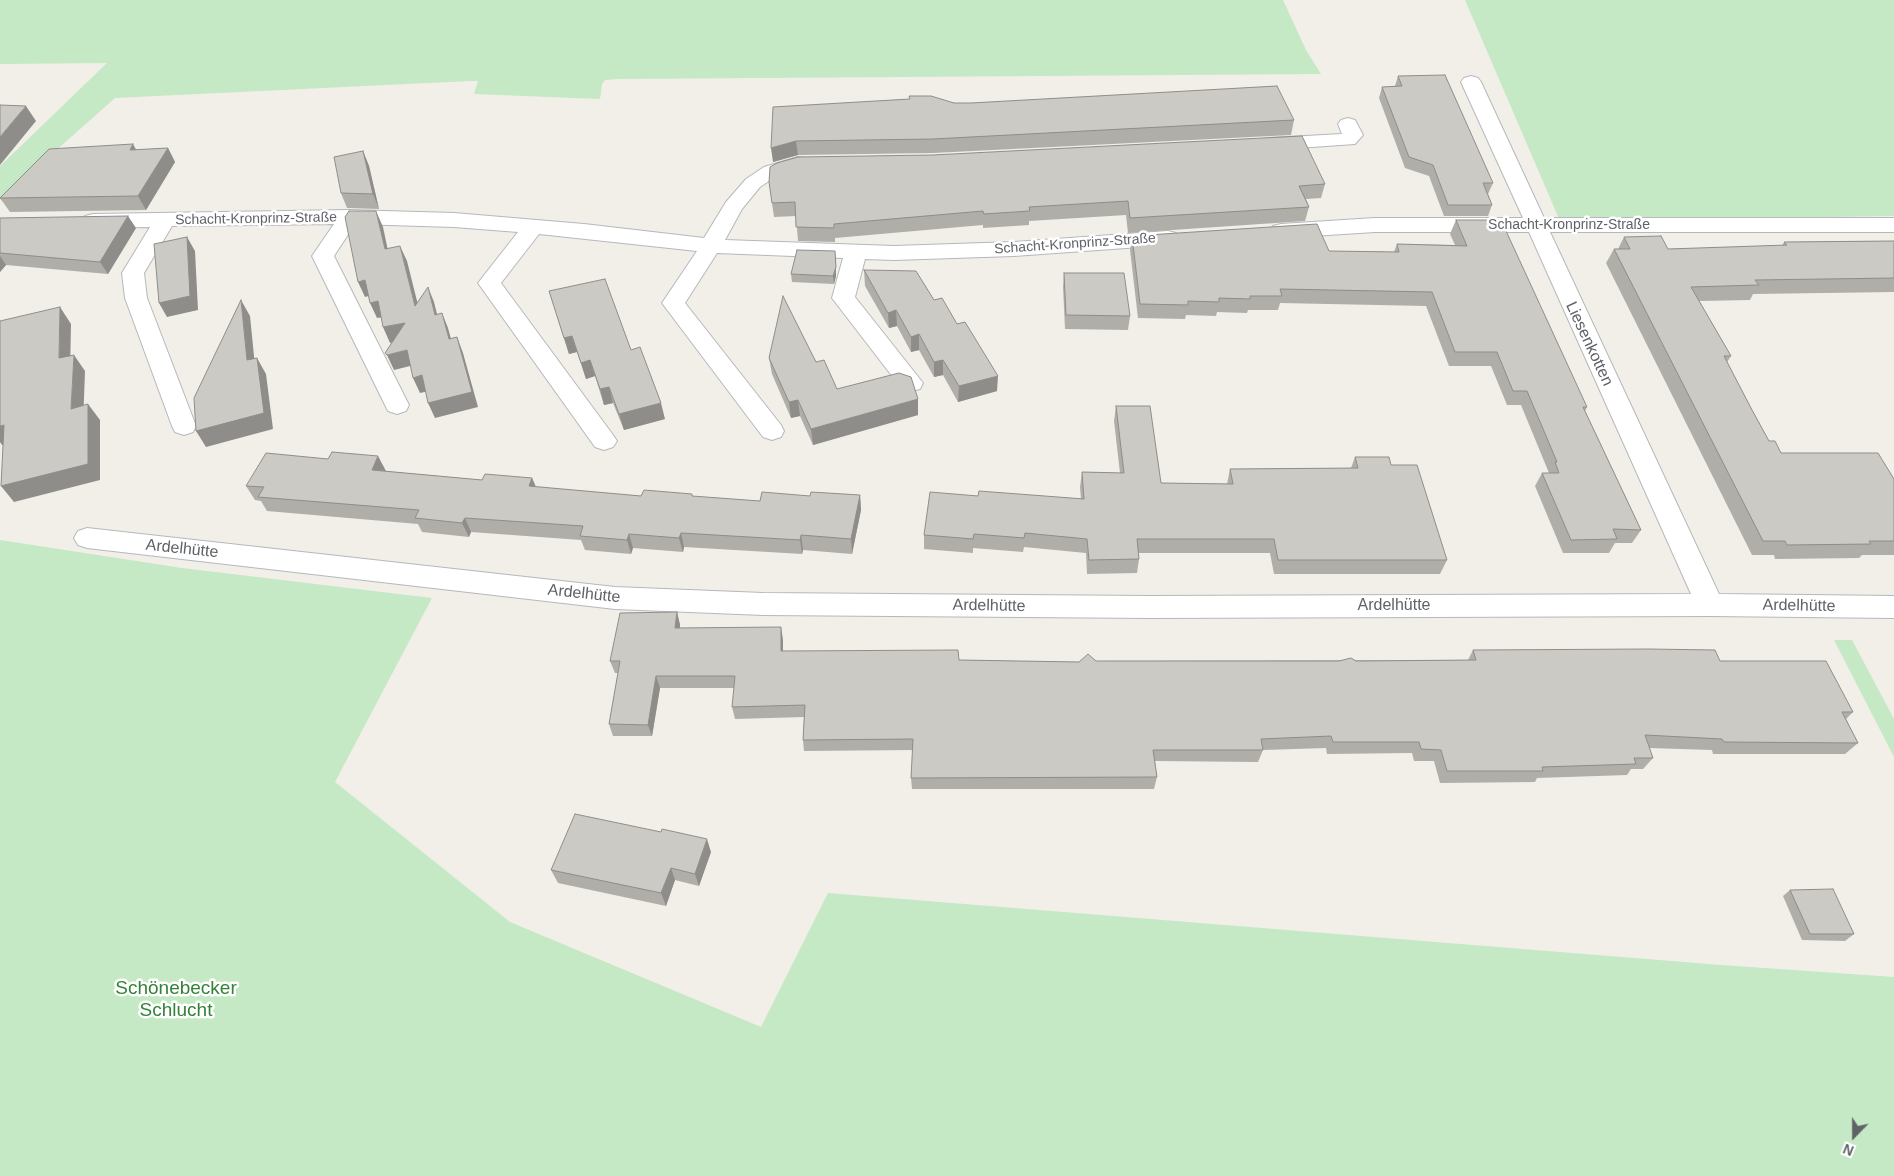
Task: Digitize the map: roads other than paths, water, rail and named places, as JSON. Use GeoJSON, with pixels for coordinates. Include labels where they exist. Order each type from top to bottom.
{"type":"FeatureCollection","features":[{"type":"Feature","properties":{"kind":"street","name":"Liesenkotten"},"geometry":{"type":"LineString","coordinates":[[1470,82],[1710,605]]}},
{"type":"Feature","properties":{"kind":"street"},"geometry":{"type":"LineString","coordinates":[[1248,146],[1348,140],[1353,135],[1348,124]]}},
{"type":"Feature","properties":{"kind":"street"},"geometry":{"type":"LineString","coordinates":[[772,431],[673,303],[711,246],[733,207],[753,183],[772,171],[798,163],[827,163]]}},
{"type":"Feature","properties":{"kind":"street","name":"Schacht-Kronprinz-Straße"},"geometry":{"type":"LineString","coordinates":[[349,217],[322,256],[397,405]]}},
{"type":"Feature","properties":{"kind":"street","name":"Schacht-Kronprinz-Straße"},"geometry":{"type":"LineString","coordinates":[[77,221],[349,217],[454,220],[711,246],[894,253],[1014,249],[1188,237]]}},
{"type":"Feature","properties":{"kind":"street","name":"Schacht-Kronprinz-Straße"},"geometry":{"type":"LineString","coordinates":[[164,221],[134,273],[136,298],[184,426]]}},
{"type":"Feature","properties":{"kind":"street","name":"Schacht-Kronprinz-Straße"},"geometry":{"type":"LineString","coordinates":[[1257,232],[1375,225],[1894,225]]}},
{"type":"Feature","properties":{"kind":"street"},"geometry":{"type":"LineString","coordinates":[[533,227],[489,283],[604,441]]}},
{"type":"Feature","properties":{"kind":"street"},"geometry":{"type":"LineString","coordinates":[[856,252],[843,298],[911,382]]}},
{"type":"Feature","properties":{"kind":"street","name":"Ardelhütte"},"geometry":{"type":"LineString","coordinates":[[87,538],[615,598],[763,604],[1141,607],[1894,606]]}},
{"type":"Feature","properties":{"kind":"park label","name":"Schönebecker Schlucht"},"geometry":{"type":"Point","coordinates":[176,1000]}}]}
